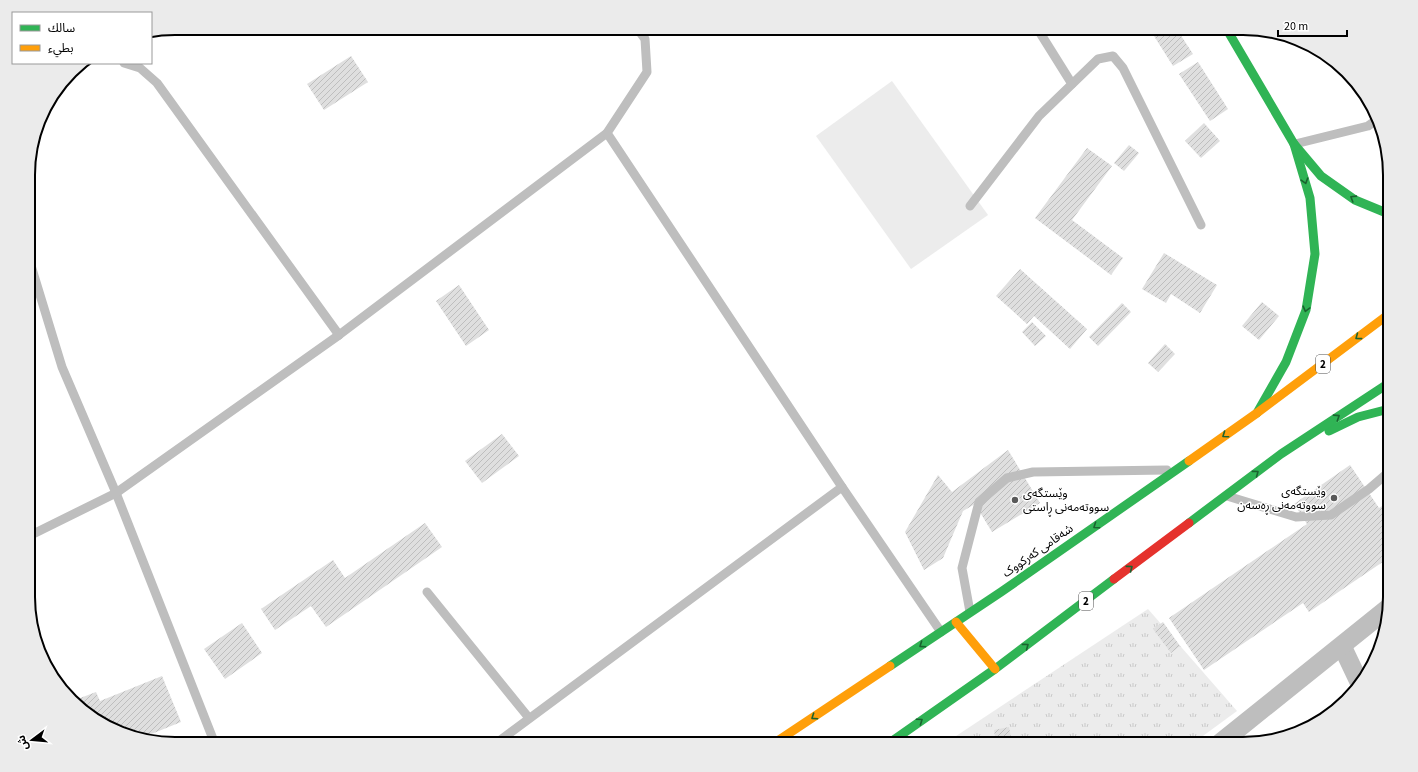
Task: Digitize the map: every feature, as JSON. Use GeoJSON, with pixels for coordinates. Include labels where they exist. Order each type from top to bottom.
{"type":"FeatureCollection","features":[{"type":"Feature","properties":{"kind":"main road"},"geometry":{"type":"LineString","coordinates":[[1230,35],[1294,144],[1321,176],[1355,200],[1383,212]]}},
{"type":"Feature","properties":{"kind":"main road"},"geometry":{"type":"LineString","coordinates":[[1257,413],[1286,362],[1306,310],[1315,254],[1310,198],[1294,144]]}},
{"type":"Feature","properties":{"kind":"main road","name":"شەقامی کەرکووک"},"geometry":{"type":"LineString","coordinates":[[784,737],[956,622],[1257,413],[1383,318]]}},
{"type":"Feature","properties":{"kind":"main road","name":"2"},"geometry":{"type":"LineString","coordinates":[[898,737],[995,670],[1281,454],[1383,387]]}},
{"type":"Feature","properties":{"kind":"main road"},"geometry":{"type":"LineString","coordinates":[[1281,454],[1358,417],[1383,411]]}},
{"type":"Feature","properties":{"kind":"main road"},"geometry":{"type":"LineString","coordinates":[[956,622],[995,670]]}},
{"type":"Feature","properties":{"kind":"street"},"geometry":{"type":"LineString","coordinates":[[1228,737],[1382,613]]}},
{"type":"Feature","properties":{"kind":"street"},"geometry":{"type":"LineString","coordinates":[[1342,646],[1357,678]]}},
{"type":"Feature","properties":{"kind":"lane"},"geometry":{"type":"LineString","coordinates":[[35,533],[116,493],[339,335],[607,133],[647,72],[645,39],[642,35]]}},
{"type":"Feature","properties":{"kind":"lane"},"geometry":{"type":"LineString","coordinates":[[1041,35],[1072,84]]}},
{"type":"Feature","properties":{"kind":"lane"},"geometry":{"type":"LineString","coordinates":[[970,206],[1039,116],[1098,59],[1113,56],[1123,68],[1202,225]]}},
{"type":"Feature","properties":{"kind":"lane"},"geometry":{"type":"LineString","coordinates":[[127,64],[140,68],[156,83],[339,335]]}},
{"type":"Feature","properties":{"kind":"lane"},"geometry":{"type":"LineString","coordinates":[[1294,144],[1368,126],[1373,123]]}},
{"type":"Feature","properties":{"kind":"lane"},"geometry":{"type":"LineString","coordinates":[[607,133],[842,487],[941,632]]}},
{"type":"Feature","properties":{"kind":"lane"},"geometry":{"type":"LineString","coordinates":[[35,281],[62,367],[116,493],[212,737]]}},
{"type":"Feature","properties":{"kind":"lane"},"geometry":{"type":"LineString","coordinates":[[970,612],[962,568],[979,502],[1007,478],[1032,472],[1175,470]]}},
{"type":"Feature","properties":{"kind":"lane"},"geometry":{"type":"LineString","coordinates":[[1226,496],[1296,517],[1331,515],[1369,489],[1383,477]]}},
{"type":"Feature","properties":{"kind":"lane"},"geometry":{"type":"LineString","coordinates":[[504,737],[842,487]]}},
{"type":"Feature","properties":{"kind":"lane"},"geometry":{"type":"LineString","coordinates":[[427,592],[529,718]]}},
{"type":"Feature","properties":{"kind":"green space"},"geometry":{"type":"Polygon","coordinates":[[[892,81],[988,215],[911,269],[816,136],[892,81]]]}},
{"type":"Feature","properties":{"kind":"green space"},"geometry":{"type":"Polygon","coordinates":[[[1148,609],[1237,711],[1202,737],[955,737],[1148,609]]]}},
{"type":"Feature","properties":{"kind":"building"},"geometry":{"type":"Polygon","coordinates":[[[1181,35],[1193,54],[1173,66],[1154,36],[1181,35]]]}},
{"type":"Feature","properties":{"kind":"building"},"geometry":{"type":"Polygon","coordinates":[[[351,56],[368,82],[324,110],[307,84],[351,56]]]}},
{"type":"Feature","properties":{"kind":"building"},"geometry":{"type":"Polygon","coordinates":[[[1198,62],[1228,109],[1210,121],[1179,74],[1198,62]]]}},
{"type":"Feature","properties":{"kind":"building"},"geometry":{"type":"Polygon","coordinates":[[[1204,123],[1220,141],[1201,158],[1185,141],[1204,123]]]}},
{"type":"Feature","properties":{"kind":"building"},"geometry":{"type":"Polygon","coordinates":[[[1129,145],[1139,153],[1124,171],[1114,163],[1129,145]]]}},
{"type":"Feature","properties":{"kind":"building"},"geometry":{"type":"Polygon","coordinates":[[[1087,148],[1112,166],[1072,220],[1123,258],[1111,275],[1035,218],[1087,148]]]}},
{"type":"Feature","properties":{"kind":"building"},"geometry":{"type":"Polygon","coordinates":[[[1164,253],[1217,285],[1200,313],[1171,294],[1166,303],[1142,289],[1164,253]]]}},
{"type":"Feature","properties":{"kind":"building"},"geometry":{"type":"Polygon","coordinates":[[[1020,269],[1087,329],[1070,349],[1034,316],[1027,324],[996,296],[1020,269]]]}},
{"type":"Feature","properties":{"kind":"building"},"geometry":{"type":"Polygon","coordinates":[[[459,285],[489,330],[466,346],[436,301],[459,285]]]}},
{"type":"Feature","properties":{"kind":"building"},"geometry":{"type":"Polygon","coordinates":[[[1262,302],[1279,316],[1259,340],[1242,326],[1262,302]]]}},
{"type":"Feature","properties":{"kind":"building"},"geometry":{"type":"Polygon","coordinates":[[[1122,303],[1131,312],[1098,346],[1089,337],[1122,303]]]}},
{"type":"Feature","properties":{"kind":"building"},"geometry":{"type":"Polygon","coordinates":[[[1032,322],[1046,336],[1035,346],[1022,332],[1032,322]]]}},
{"type":"Feature","properties":{"kind":"building"},"geometry":{"type":"Polygon","coordinates":[[[1165,344],[1175,354],[1158,372],[1148,363],[1165,344]]]}},
{"type":"Feature","properties":{"kind":"building"},"geometry":{"type":"Polygon","coordinates":[[[502,434],[519,456],[482,483],[465,461],[502,434]]]}},
{"type":"Feature","properties":{"kind":"building"},"geometry":{"type":"Polygon","coordinates":[[[1008,450],[1040,503],[992,532],[975,504],[963,511],[943,558],[924,570],[905,532],[938,475],[952,492],[1008,450]]]}},
{"type":"Feature","properties":{"kind":"building"},"geometry":{"type":"Polygon","coordinates":[[[1350,465],[1379,508],[1383,505],[1383,562],[1309,612],[1303,603],[1204,670],[1169,618],[1307,524],[1294,504],[1350,465]]]}},
{"type":"Feature","properties":{"kind":"building"},"geometry":{"type":"Polygon","coordinates":[[[425,523],[442,547],[326,627],[311,606],[275,630],[261,609],[333,560],[345,578],[425,523]]]}},
{"type":"Feature","properties":{"kind":"building"},"geometry":{"type":"Polygon","coordinates":[[[1163,622],[1180,646],[1171,653],[1153,629],[1163,622]]]}},
{"type":"Feature","properties":{"kind":"building"},"geometry":{"type":"Polygon","coordinates":[[[242,623],[262,653],[225,679],[204,649],[242,623]]]}},
{"type":"Feature","properties":{"kind":"building"},"geometry":{"type":"Polygon","coordinates":[[[162,676],[181,722],[150,734],[130,730],[113,723],[90,708],[79,699],[96,692],[100,701],[162,676]]]}},
{"type":"Feature","properties":{"kind":"building"},"geometry":{"type":"Polygon","coordinates":[[[1009,727],[1011,737],[995,737],[994,730],[1009,727]]]}},
{"type":"Feature","properties":{"kind":"traffic: fast"},"geometry":{"type":"LineString","coordinates":[[1230,35],[1294,144],[1321,176],[1355,200],[1383,212]]}},
{"type":"Feature","properties":{"kind":"traffic: fast"},"geometry":{"type":"LineString","coordinates":[[1257,413],[1286,362],[1306,310],[1315,254],[1310,198],[1294,144]]}},
{"type":"Feature","properties":{"kind":"traffic: fast"},"geometry":{"type":"LineString","coordinates":[[1189,523],[1281,454],[1383,387]]}},
{"type":"Feature","properties":{"kind":"traffic: fast"},"geometry":{"type":"LineString","coordinates":[[1329,431],[1358,417],[1383,411]]}},
{"type":"Feature","properties":{"kind":"traffic: fast"},"geometry":{"type":"LineString","coordinates":[[890,666],[1001,592],[1189,461]]}},
{"type":"Feature","properties":{"kind":"traffic: fast"},"geometry":{"type":"LineString","coordinates":[[898,737],[995,669],[1114,579]]}},
{"type":"Feature","properties":{"kind":"traffic: slow"},"geometry":{"type":"LineString","coordinates":[[1189,461],[1257,413],[1383,318]]}},
{"type":"Feature","properties":{"kind":"traffic: slow"},"geometry":{"type":"LineString","coordinates":[[956,622],[995,669]]}},
{"type":"Feature","properties":{"kind":"traffic: slow"},"geometry":{"type":"LineString","coordinates":[[784,737],[890,666]]}},
{"type":"Feature","properties":{"kind":"traffic: jam"},"geometry":{"type":"LineString","coordinates":[[1114,579],[1189,523]]}},
{"type":"Feature","properties":{"kind":"place","name":"وێستگەی سووتەمەنی ڕەسەن"},"geometry":{"type":"Point","coordinates":[1334,498]}},
{"type":"Feature","properties":{"kind":"place","name":"وێستگەی سووتەمەنی ڕاستی"},"geometry":{"type":"Point","coordinates":[1015,500]}}]}
